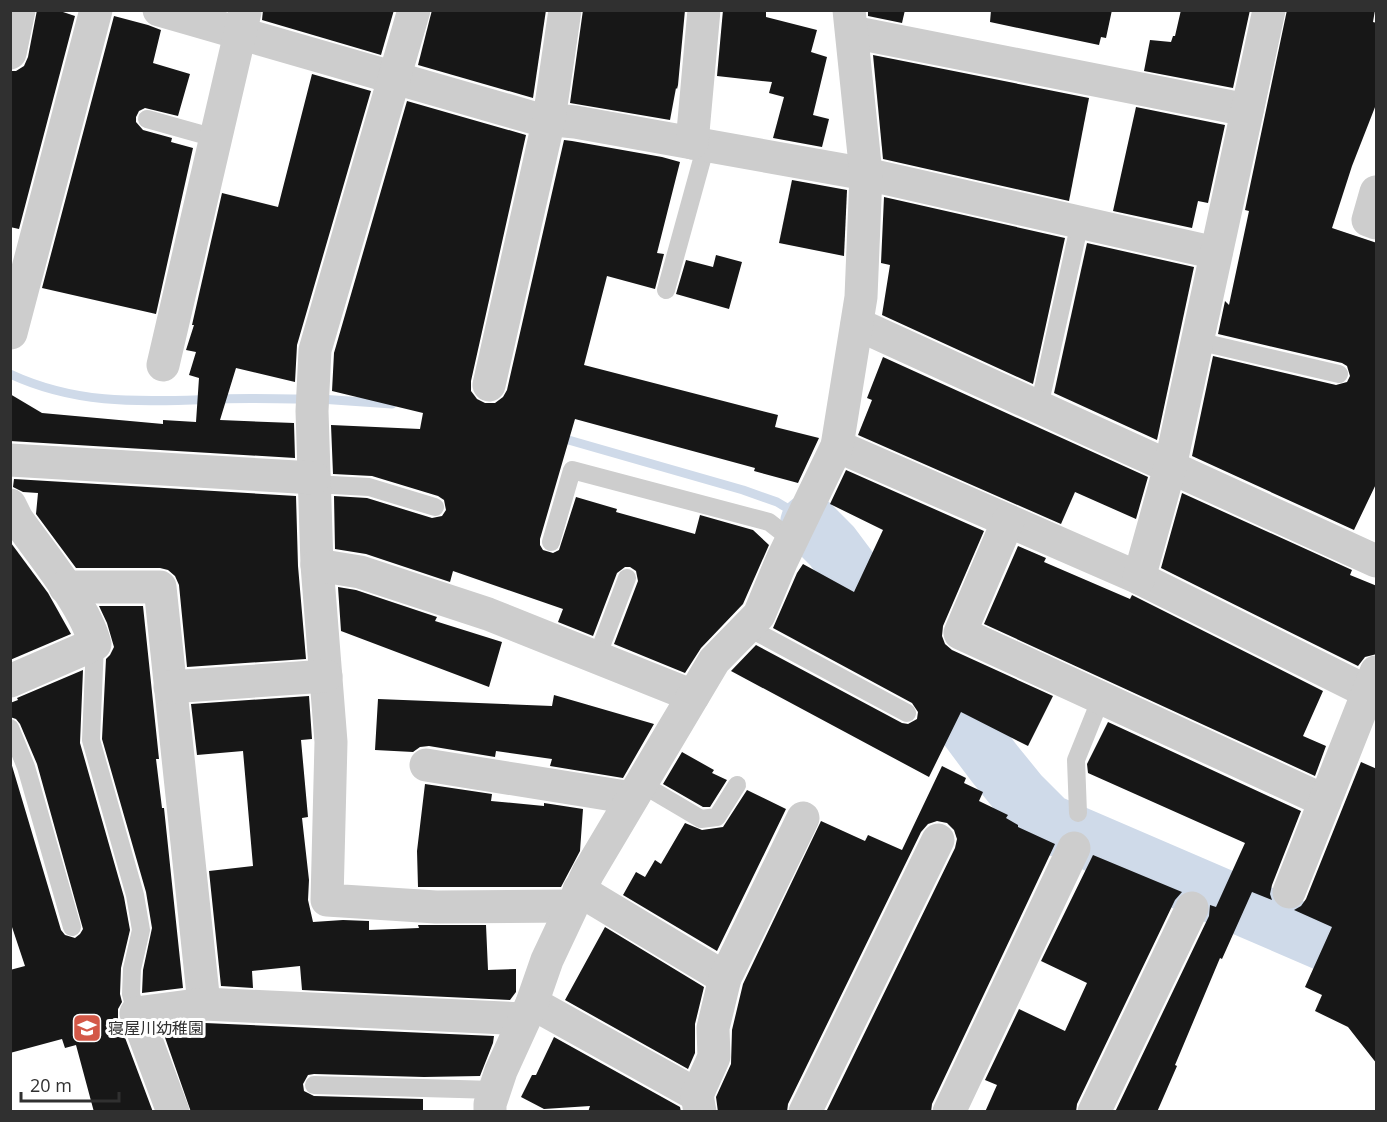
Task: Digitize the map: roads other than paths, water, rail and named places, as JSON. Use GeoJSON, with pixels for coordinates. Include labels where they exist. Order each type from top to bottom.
{"type":"FeatureCollection","features":[{"type":"Feature","properties":{"kind":"street"},"geometry":{"type":"LineString","coordinates":[[10,53],[20,10]]}},
{"type":"Feature","properties":{"kind":"street"},"geometry":{"type":"LineString","coordinates":[[11,333],[15,299],[96,10]]}},
{"type":"Feature","properties":{"kind":"street"},"geometry":{"type":"LineString","coordinates":[[159,10],[242,21],[394,76],[534,118],[699,144],[866,174],[1216,254]]}},
{"type":"Feature","properties":{"kind":"street"},"geometry":{"type":"LineString","coordinates":[[414,10],[315,350],[312,411],[317,565],[331,742],[327,900],[436,907],[575,898],[725,978]]}},
{"type":"Feature","properties":{"kind":"street"},"geometry":{"type":"LineString","coordinates":[[489,385],[549,119],[565,10]]}},
{"type":"Feature","properties":{"kind":"street"},"geometry":{"type":"LineString","coordinates":[[699,144],[704,10]]}},
{"type":"Feature","properties":{"kind":"street"},"geometry":{"type":"LineString","coordinates":[[1139,578],[1170,467],[1269,10]]}},
{"type":"Feature","properties":{"kind":"street"},"geometry":{"type":"LineString","coordinates":[[164,365],[242,21]]}},
{"type":"Feature","properties":{"kind":"street"},"geometry":{"type":"LineString","coordinates":[[492,1101],[547,960],[575,898],[714,662],[759,615],[837,446],[861,297],[866,174],[850,21],[1247,110]]}},
{"type":"Feature","properties":{"kind":"street"},"geometry":{"type":"LineString","coordinates":[[1377,192],[1368,220],[1377,223]]}},
{"type":"Feature","properties":{"kind":"street"},"geometry":{"type":"LineString","coordinates":[[857,324],[1377,561]]}},
{"type":"Feature","properties":{"kind":"street"},"geometry":{"type":"LineString","coordinates":[[837,446],[1139,578],[1374,686],[1324,801],[1288,892]]}},
{"type":"Feature","properties":{"kind":"street"},"geometry":{"type":"LineString","coordinates":[[10,460],[314,481]]}},
{"type":"Feature","properties":{"kind":"street"},"geometry":{"type":"LineString","coordinates":[[10,681],[95,644],[75,600],[13,515]]}},
{"type":"Feature","properties":{"kind":"street"},"geometry":{"type":"LineString","coordinates":[[1008,521],[960,633],[1324,801]]}},
{"type":"Feature","properties":{"kind":"street"},"geometry":{"type":"LineString","coordinates":[[317,565],[360,572],[488,614],[693,696]]}},
{"type":"Feature","properties":{"kind":"street"},"geometry":{"type":"LineString","coordinates":[[65,587],[160,587],[204,1004]]}},
{"type":"Feature","properties":{"kind":"street"},"geometry":{"type":"LineString","coordinates":[[170,687],[326,676]]}},
{"type":"Feature","properties":{"kind":"street"},"geometry":{"type":"LineString","coordinates":[[426,765],[636,791]]}},
{"type":"Feature","properties":{"kind":"street"},"geometry":{"type":"LineString","coordinates":[[173,1112],[136,1013],[204,1004],[528,1011],[698,1103],[714,1057],[713,1028],[725,978],[803,818]]}},
{"type":"Feature","properties":{"kind":"street"},"geometry":{"type":"LineString","coordinates":[[805,1112],[938,840]]}},
{"type":"Feature","properties":{"kind":"street"},"geometry":{"type":"LineString","coordinates":[[949,1112],[1074,848]]}},
{"type":"Feature","properties":{"kind":"street"},"geometry":{"type":"LineString","coordinates":[[1094,1112],[1192,908]]}},
{"type":"Feature","properties":{"kind":"lane"},"geometry":{"type":"LineString","coordinates":[[147,119],[215,138]]}},
{"type":"Feature","properties":{"kind":"lane"},"geometry":{"type":"LineString","coordinates":[[666,290],[699,144]]}},
{"type":"Feature","properties":{"kind":"lane"},"geometry":{"type":"LineString","coordinates":[[1039,407],[1080,222]]}},
{"type":"Feature","properties":{"kind":"lane"},"geometry":{"type":"LineString","coordinates":[[1197,341],[1338,374]]}},
{"type":"Feature","properties":{"kind":"lane"},"geometry":{"type":"LineString","coordinates":[[551,542],[572,470],[769,522],[792,540]]}},
{"type":"Feature","properties":{"kind":"lane"},"geometry":{"type":"LineString","coordinates":[[314,481],[369,487],[435,507]]}},
{"type":"Feature","properties":{"kind":"lane"},"geometry":{"type":"LineString","coordinates":[[597,657],[627,578]]}},
{"type":"Feature","properties":{"kind":"lane"},"geometry":{"type":"LineString","coordinates":[[747,627],[907,714]]}},
{"type":"Feature","properties":{"kind":"lane"},"geometry":{"type":"LineString","coordinates":[[95,644],[91,740],[135,895],[141,930],[132,969],[131,994],[136,1013]]}},
{"type":"Feature","properties":{"kind":"lane"},"geometry":{"type":"LineString","coordinates":[[1078,813],[1076,760],[1101,698]]}},
{"type":"Feature","properties":{"kind":"lane"},"geometry":{"type":"LineString","coordinates":[[10,728],[26,767],[72,927]]}},
{"type":"Feature","properties":{"kind":"lane"},"geometry":{"type":"LineString","coordinates":[[636,791],[701,819],[717,817],[737,785]]}},
{"type":"Feature","properties":{"kind":"lane"},"geometry":{"type":"LineString","coordinates":[[314,1085],[492,1101]]}},
{"type":"Feature","properties":{"kind":"waterway"},"geometry":{"type":"LineString","coordinates":[[10,374],[36,385],[63,392],[114,400],[305,399]]}},
{"type":"Feature","properties":{"kind":"waterway"},"geometry":{"type":"LineString","coordinates":[[320,399],[392,404]]}},
{"type":"Feature","properties":{"kind":"waterway"},"geometry":{"type":"LineString","coordinates":[[558,437],[743,490],[777,502],[797,514]]}},
{"type":"Feature","properties":{"kind":"waterway"},"geometry":{"type":"LineString","coordinates":[[809,523],[832,546],[994,763],[1020,795],[1048,823],[1376,964]]}},
{"type":"Feature","properties":{"kind":"place","name":"寝屋川幼稚園"},"geometry":{"type":"Point","coordinates":[87,1028]}}]}
